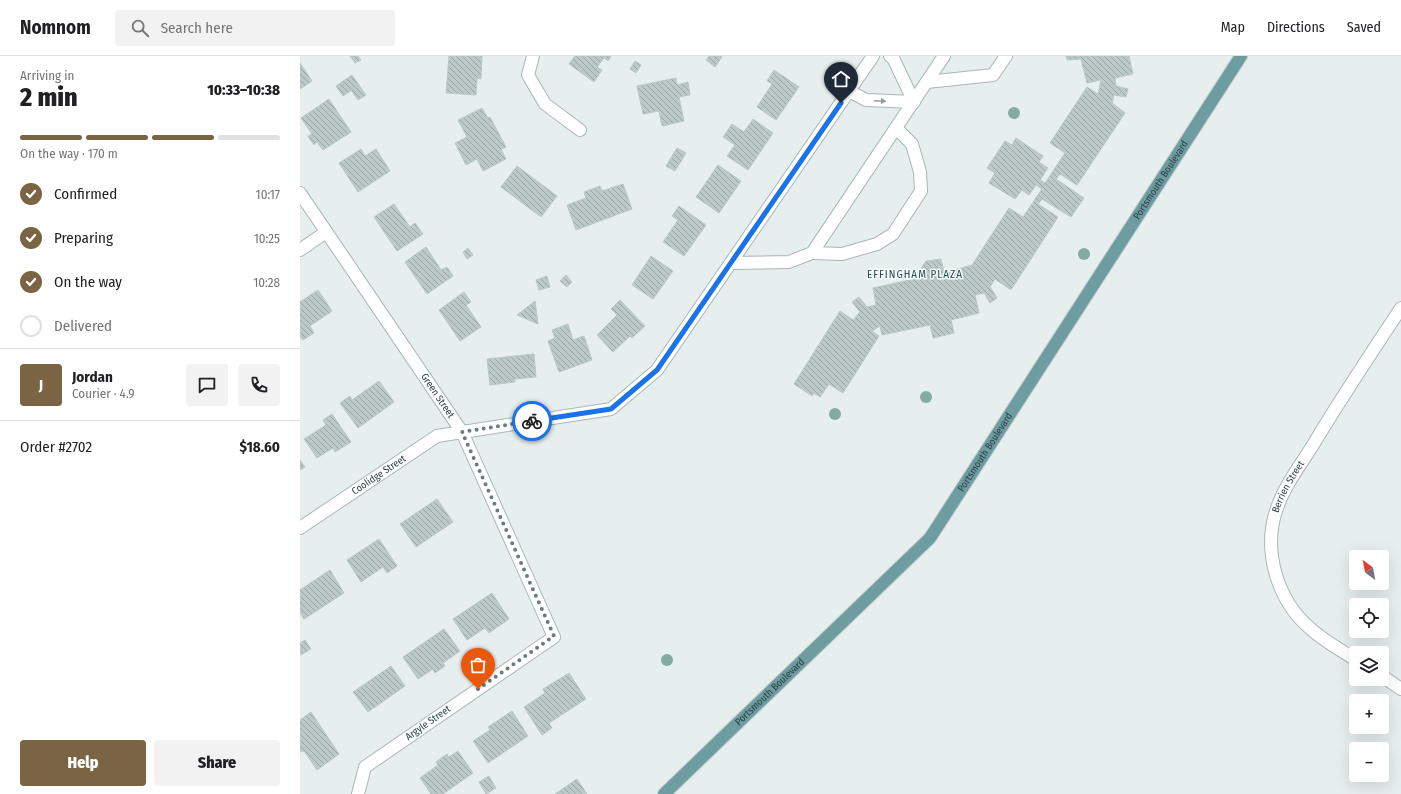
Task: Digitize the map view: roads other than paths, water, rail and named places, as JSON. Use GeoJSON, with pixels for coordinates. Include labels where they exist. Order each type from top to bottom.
{"type":"FeatureCollection","features":[{"type":"Feature","properties":{"kind":"main road","name":"Portsmouth Boulevard"},"geometry":{"type":"LineString","coordinates":[[664,794],[930,538],[1241,56]]}},
{"type":"Feature","properties":{"kind":"street"},"geometry":{"type":"LineString","coordinates":[[532,56],[528,76],[545,104],[580,130]]}},
{"type":"Feature","properties":{"kind":"street","name":"Coolidge Street"},"geometry":{"type":"LineString","coordinates":[[300,528],[437,436],[611,409],[657,370],[873,56]]}},
{"type":"Feature","properties":{"kind":"street"},"geometry":{"type":"LineString","coordinates":[[890,56],[893,58],[914,102]]}},
{"type":"Feature","properties":{"kind":"street"},"geometry":{"type":"LineString","coordinates":[[812,253],[944,56]]}},
{"type":"Feature","properties":{"kind":"street"},"geometry":{"type":"LineString","coordinates":[[927,82],[993,75],[1006,56]]}},
{"type":"Feature","properties":{"kind":"street"},"geometry":{"type":"LineString","coordinates":[[850,90],[866,100],[914,102]]}},
{"type":"Feature","properties":{"kind":"street"},"geometry":{"type":"LineString","coordinates":[[731,263],[789,262],[812,253],[842,254],[876,244],[893,234],[921,191],[920,172],[912,144],[896,128]]}},
{"type":"Feature","properties":{"kind":"street","name":"Green Street"},"geometry":{"type":"LineString","coordinates":[[300,193],[462,432],[554,636]]}},
{"type":"Feature","properties":{"kind":"street"},"geometry":{"type":"LineString","coordinates":[[300,250],[326,232]]}},
{"type":"Feature","properties":{"kind":"street","name":"Berrien Street"},"geometry":{"type":"LineString","coordinates":[[1349,655],[1311,629],[1290,606],[1278,580],[1273,564],[1273,527],[1277,508],[1294,475],[1401,308]]}},
{"type":"Feature","properties":{"kind":"street","name":"Argyle Street"},"geometry":{"type":"LineString","coordinates":[[358,794],[365,767],[554,636]]}},
{"type":"Feature","properties":{"kind":"street"},"geometry":{"type":"LineString","coordinates":[[1389,681],[1401,689]]}},
{"type":"Feature","properties":{"kind":"district","name":"EFFINGHAM PLAZA"},"geometry":{"type":"Point","coordinates":[915,274]}}]}
